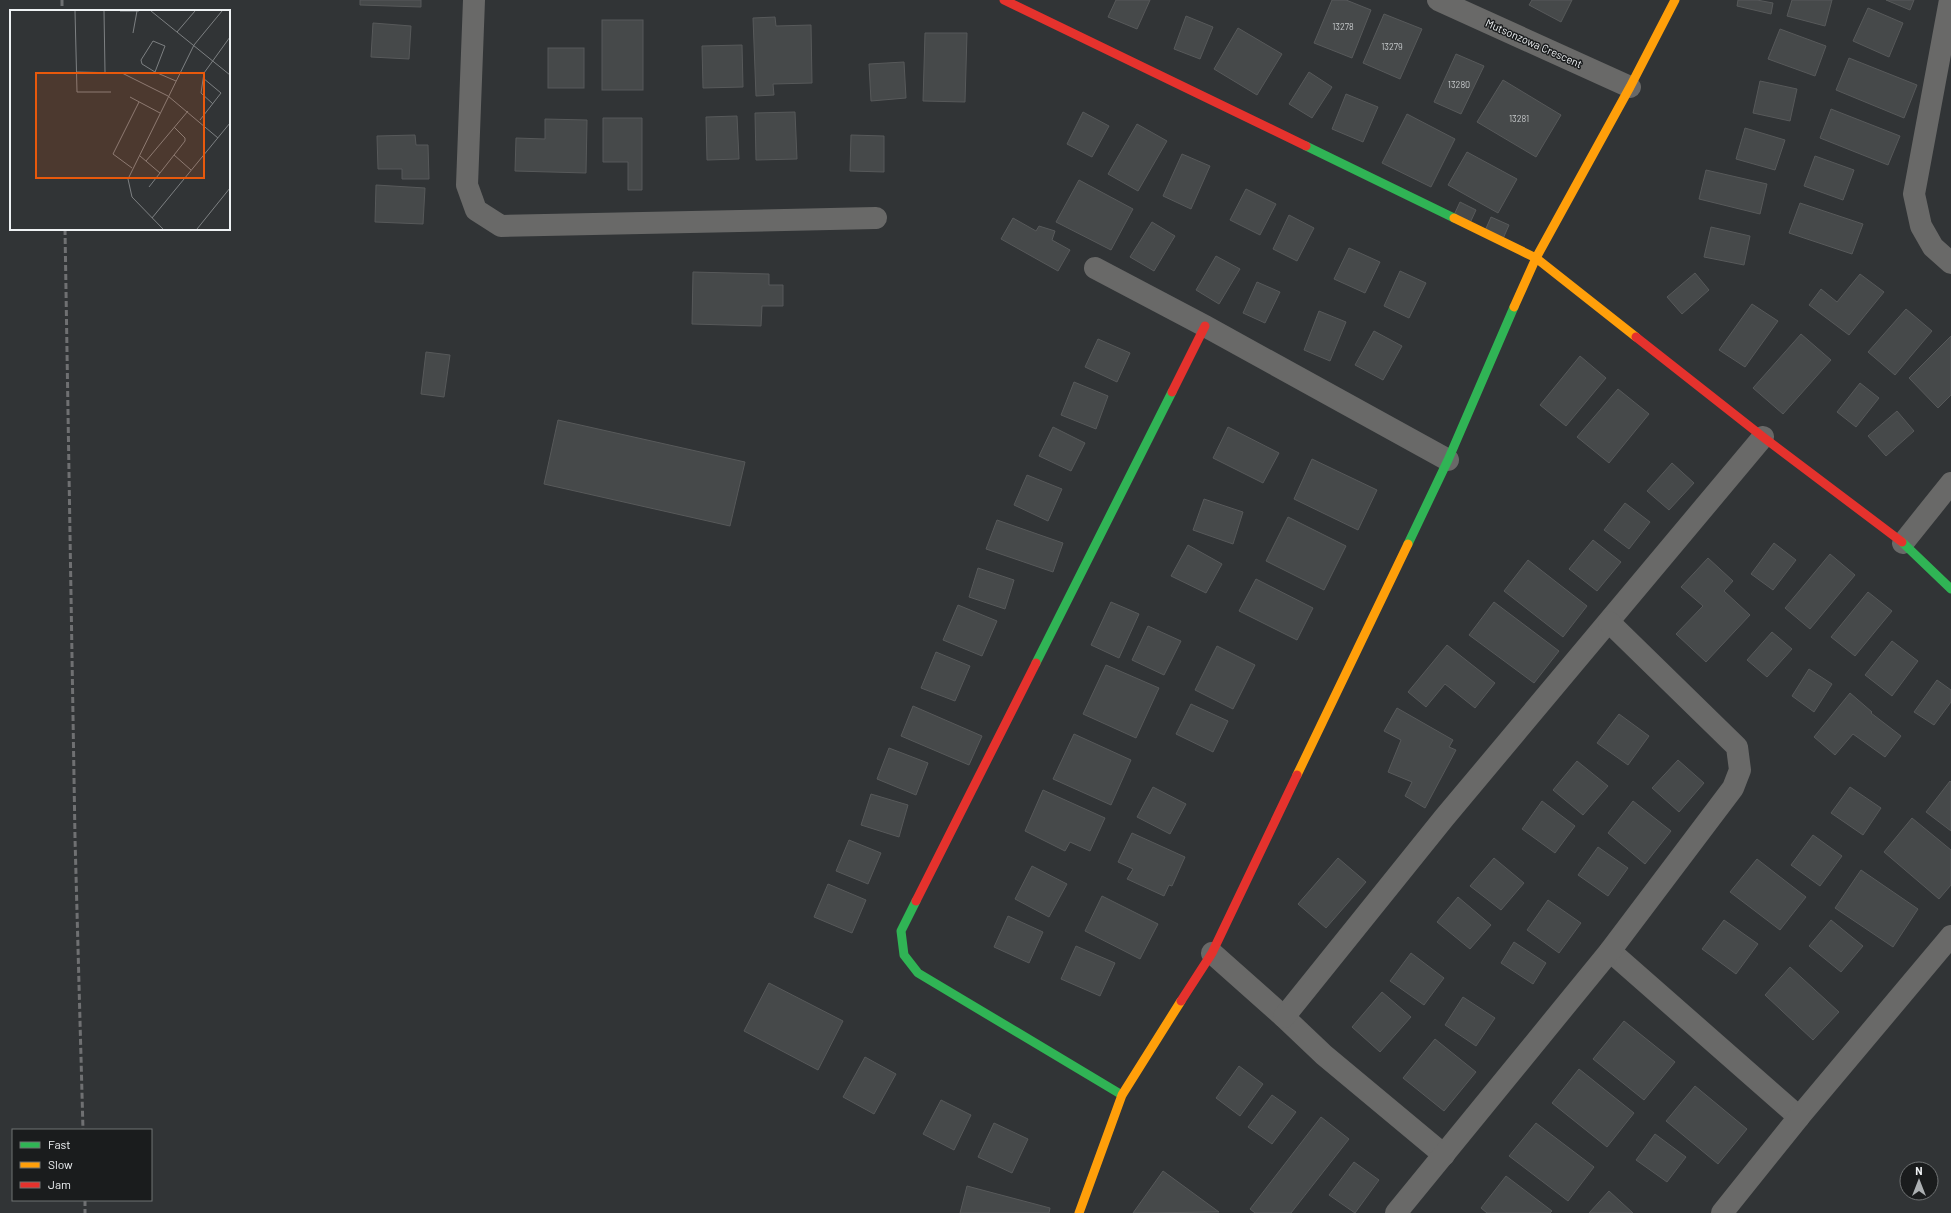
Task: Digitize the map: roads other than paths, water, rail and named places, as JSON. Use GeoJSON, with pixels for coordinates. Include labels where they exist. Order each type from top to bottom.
{"type":"FeatureCollection","features":[{"type":"Feature","properties":{"kind":"street"},"geometry":{"type":"LineString","coordinates":[[474,0],[467,186],[476,210],[501,226],[876,218]]}},
{"type":"Feature","properties":{"kind":"street"},"geometry":{"type":"LineString","coordinates":[[1004,0],[1536,258],[1763,438],[1903,543],[1951,589]]}},
{"type":"Feature","properties":{"kind":"street","name":"Mutsonzowa Crescent"},"geometry":{"type":"LineString","coordinates":[[1438,0],[1630,87]]}},
{"type":"Feature","properties":{"kind":"street"},"geometry":{"type":"LineString","coordinates":[[1078,1213],[1122,1095],[1212,953],[1448,460],[1536,258],[1630,87],[1675,0]]}},
{"type":"Feature","properties":{"kind":"street"},"geometry":{"type":"LineString","coordinates":[[1950,0],[1946,53],[1914,194],[1921,226],[1933,247],[1951,263]]}},
{"type":"Feature","properties":{"kind":"street"},"geometry":{"type":"LineString","coordinates":[[1095,268],[1205,326],[1448,460]]}},
{"type":"Feature","properties":{"kind":"street"},"geometry":{"type":"LineString","coordinates":[[1122,1095],[918,973],[904,955],[901,931],[1205,326]]}},
{"type":"Feature","properties":{"kind":"street"},"geometry":{"type":"LineString","coordinates":[[1284,1017],[1444,818],[1763,438]]}},
{"type":"Feature","properties":{"kind":"street"},"geometry":{"type":"LineString","coordinates":[[1903,543],[1951,483]]}},
{"type":"Feature","properties":{"kind":"street"},"geometry":{"type":"LineString","coordinates":[[1396,1213],[1610,951],[1733,788],[1740,770],[1737,747],[1609,622]]}},
{"type":"Feature","properties":{"kind":"street"},"geometry":{"type":"LineString","coordinates":[[1722,1213],[1799,1117],[1951,936]]}},
{"type":"Feature","properties":{"kind":"street"},"geometry":{"type":"LineString","coordinates":[[1610,951],[1799,1117]]}},
{"type":"Feature","properties":{"kind":"street"},"geometry":{"type":"LineString","coordinates":[[1212,953],[1324,1055],[1444,1155]]}},
{"type":"Feature","properties":{"kind":"railway"},"geometry":{"type":"LineString","coordinates":[[62,0],[62,10]]}},
{"type":"Feature","properties":{"kind":"railway"},"geometry":{"type":"LineString","coordinates":[[65,230],[75,838],[83,1129]]}},
{"type":"Feature","properties":{"kind":"railway"},"geometry":{"type":"LineString","coordinates":[[85,1201],[85,1213]]}}]}
